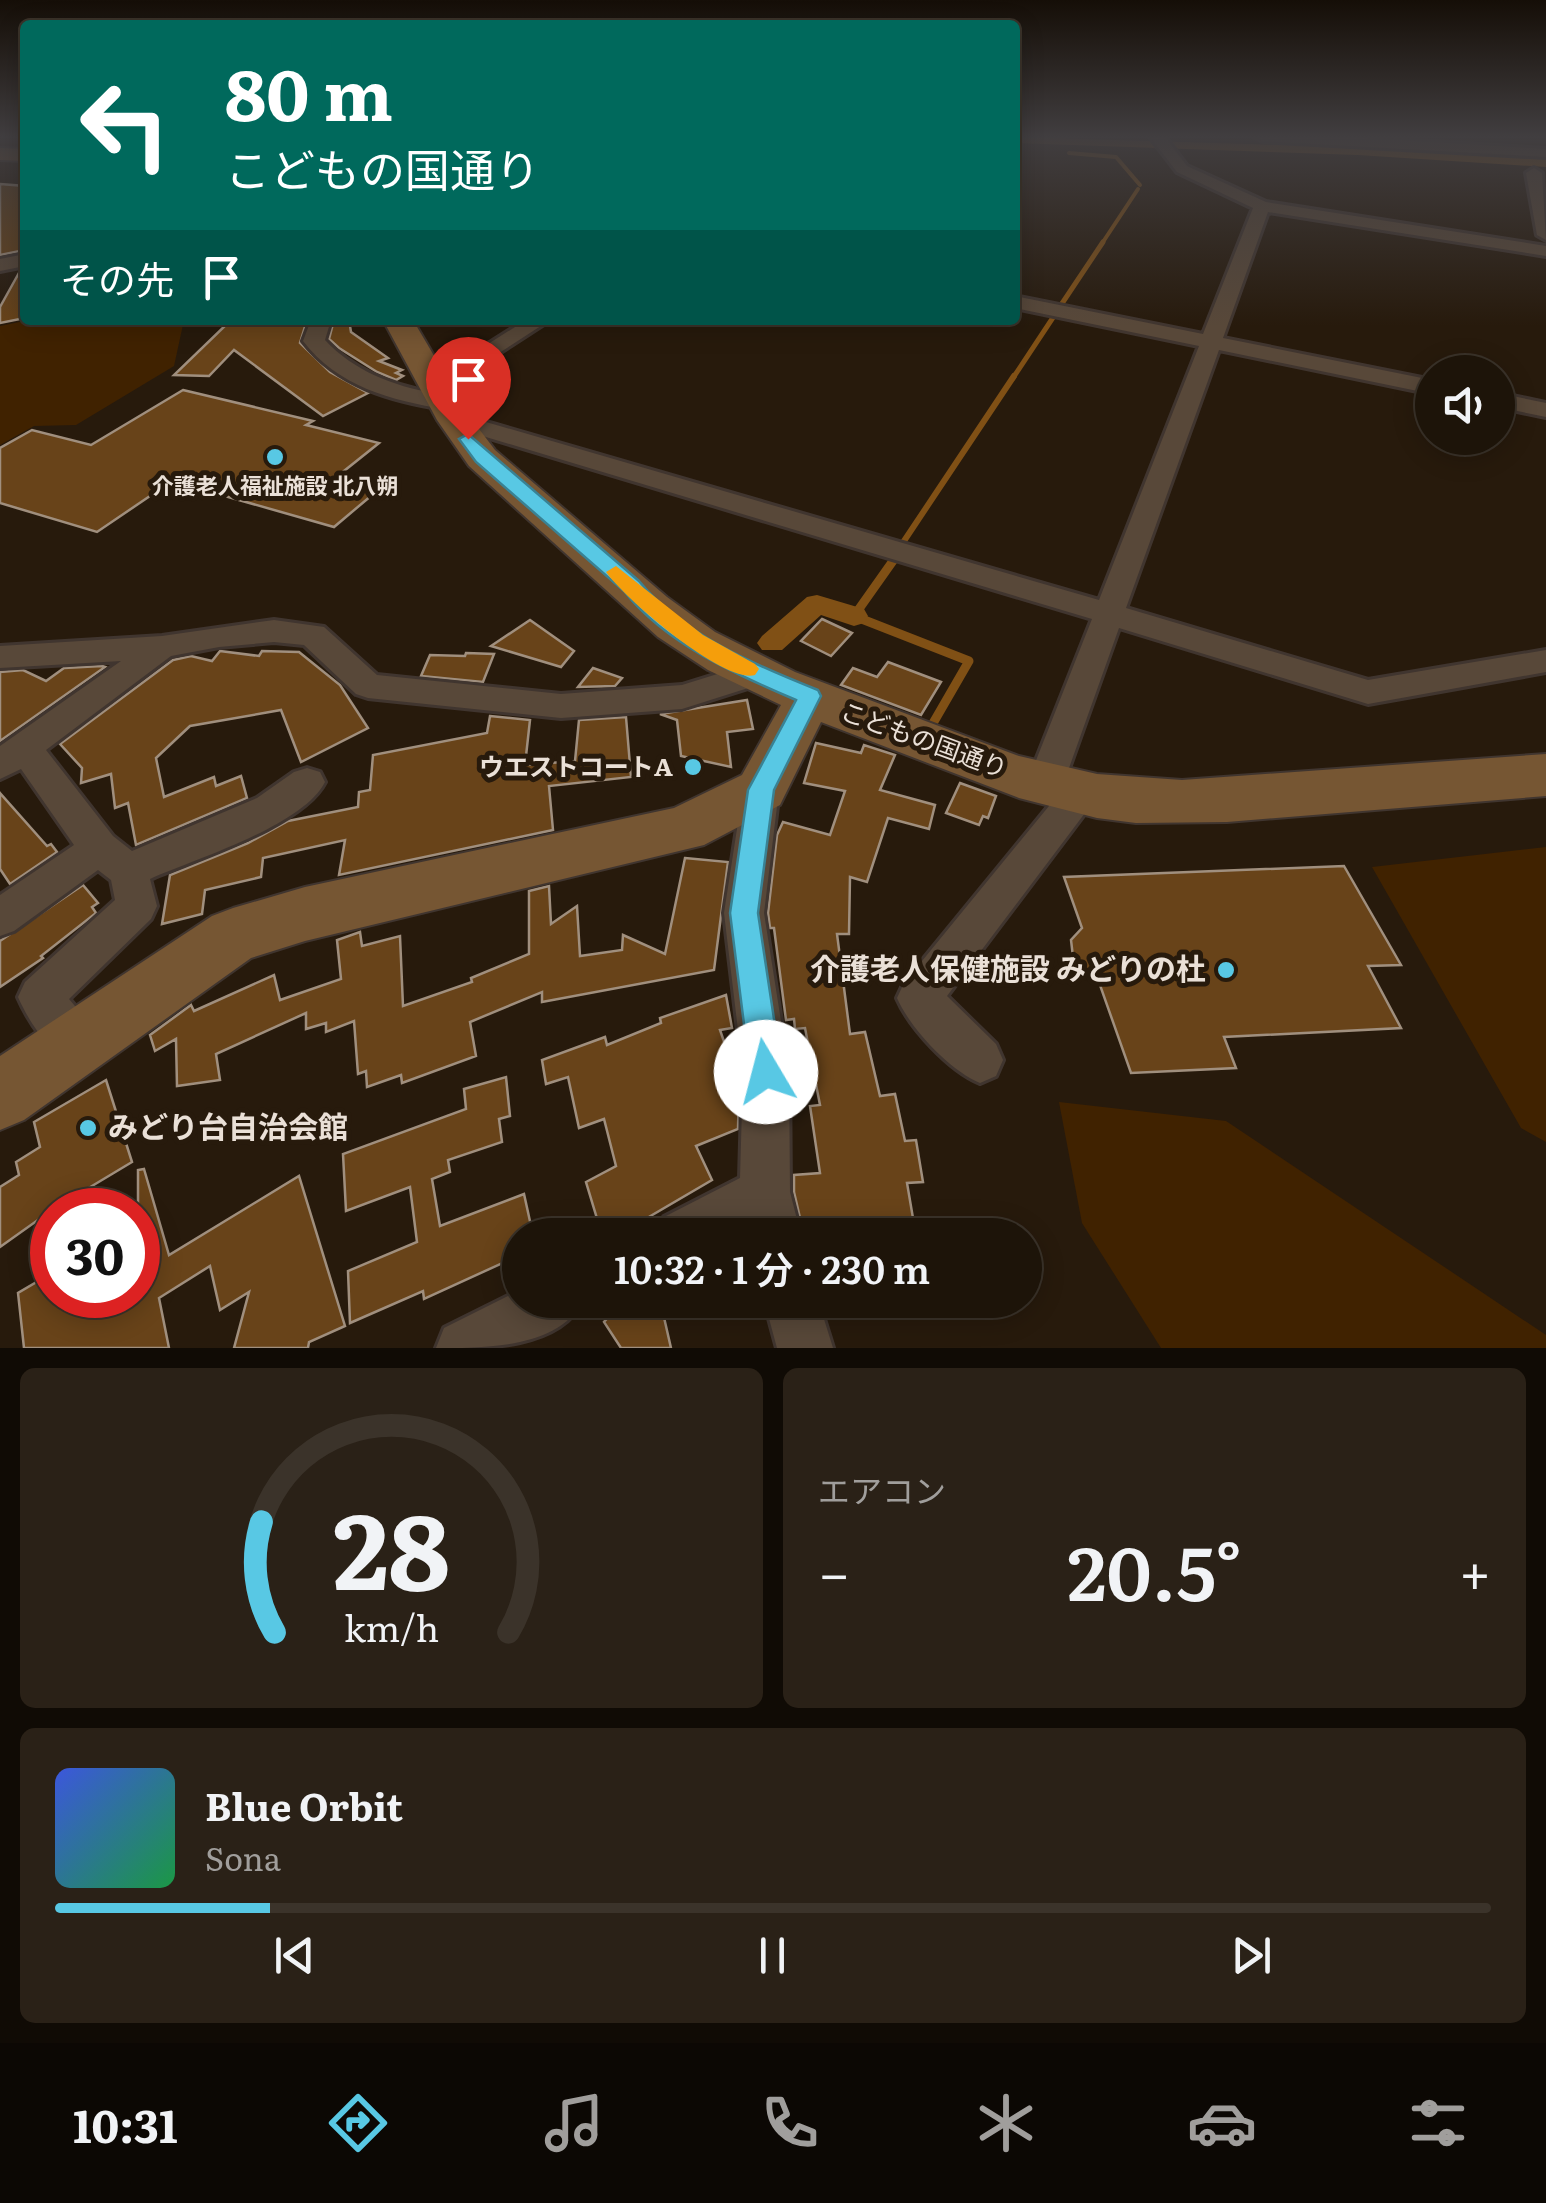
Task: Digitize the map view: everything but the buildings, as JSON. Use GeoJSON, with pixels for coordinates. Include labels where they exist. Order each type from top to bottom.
{"type":"FeatureCollection","features":[{"type":"Feature","properties":{"kind":"main road","name":"こどもの国通り"},"geometry":{"type":"LineString","coordinates":[[401,325],[482,458],[632,586],[647,605],[695,640],[756,674],[970,760],[1057,786],[1134,801],[1214,802],[1546,776]]}},
{"type":"Feature","properties":{"kind":"main road"},"geometry":{"type":"LineString","coordinates":[[0,1096],[233,936],[305,914],[684,829],[761,790],[810,696]]}},
{"type":"Feature","properties":{"kind":"street"},"geometry":{"type":"LineString","coordinates":[[1249,200],[1262,206],[1546,251]]}},
{"type":"Feature","properties":{"kind":"street"},"geometry":{"type":"LineString","coordinates":[[1539,200],[1546,235]]}},
{"type":"Feature","properties":{"kind":"street"},"geometry":{"type":"LineString","coordinates":[[980,1060],[918,998],[1070,809],[1051,768],[1262,206]]}},
{"type":"Feature","properties":{"kind":"street"},"geometry":{"type":"LineString","coordinates":[[1020,303],[1415,384]]}},
{"type":"Feature","properties":{"kind":"street"},"geometry":{"type":"LineString","coordinates":[[319,325],[314,341],[338,362],[374,384],[445,403],[712,494],[1368,692],[1546,661]]}},
{"type":"Feature","properties":{"kind":"street"},"geometry":{"type":"LineString","coordinates":[[445,403],[534,325]]}},
{"type":"Feature","properties":{"kind":"street"},"geometry":{"type":"LineString","coordinates":[[1515,404],[1546,410]]}},
{"type":"Feature","properties":{"kind":"street"},"geometry":{"type":"LineString","coordinates":[[0,657],[162,647],[220,636],[274,632],[313,635],[368,686],[561,706],[682,698],[756,674]]}},
{"type":"Feature","properties":{"kind":"street"},"geometry":{"type":"LineString","coordinates":[[75,1041],[40,996],[137,906],[114,860],[56,795],[13,756],[162,647]]}},
{"type":"Feature","properties":{"kind":"street"},"geometry":{"type":"LineString","coordinates":[[0,918],[114,860],[270,809],[308,782]]}},
{"type":"Feature","properties":{"kind":"street"},"geometry":{"type":"LineString","coordinates":[[761,790],[744,913],[766,1072],[770,1214]]}},
{"type":"Feature","properties":{"kind":"street"},"geometry":{"type":"LineString","coordinates":[[464,1348],[522,1318]]}},
{"type":"Feature","properties":{"kind":"street"},"geometry":{"type":"LineString","coordinates":[[796,1318],[805,1348]]}},
{"type":"Feature","properties":{"kind":"shaded area"},"geometry":{"type":"Polygon","coordinates":[[[20,322],[20,325],[183,325],[174,366],[76,425],[34,426],[0,445],[0,326],[20,322]]]}},
{"type":"Feature","properties":{"kind":"shaded area"},"geometry":{"type":"Polygon","coordinates":[[[1546,847],[1546,1142],[1521,1128],[1372,867],[1546,847]]]}},
{"type":"Feature","properties":{"kind":"shaded area"},"geometry":{"type":"Polygon","coordinates":[[[1059,1102],[1226,1121],[1546,1335],[1546,1348],[1161,1348],[1082,1223],[1059,1102]]]}},
{"type":"Feature","properties":{"kind":"waterway"},"geometry":{"type":"LineString","coordinates":[[1101,245],[1131,200]]}},
{"type":"Feature","properties":{"kind":"waterway"},"geometry":{"type":"LineString","coordinates":[[1059,308],[1101,245]]}},
{"type":"Feature","properties":{"kind":"waterway"},"geometry":{"type":"LineString","coordinates":[[1013,378],[1056,313]]}},
{"type":"Feature","properties":{"kind":"waterway"},"geometry":{"type":"LineString","coordinates":[[902,544],[1014,376]]}},
{"type":"Feature","properties":{"kind":"waterway"},"geometry":{"type":"LineString","coordinates":[[895,558],[854,616],[969,661],[932,725]]}},
{"type":"Feature","properties":{"kind":"waterway"},"geometry":{"type":"LineString","coordinates":[[772,643],[817,604],[854,616]]}},
{"type":"Feature","properties":{"kind":"slow traffic"},"geometry":{"type":"LineString","coordinates":[[616,572],[647,605],[695,640],[747,669]]}},
{"type":"Feature","properties":{"kind":"place","name":"介護老人福祉施設 北八朔"},"geometry":{"type":"Point","coordinates":[275,457]}},
{"type":"Feature","properties":{"kind":"place","name":"ウエストコートA"},"geometry":{"type":"Point","coordinates":[693,767]}},
{"type":"Feature","properties":{"kind":"place","name":"介護老人保健施設 みどりの杜"},"geometry":{"type":"Point","coordinates":[1226,970]}},
{"type":"Feature","properties":{"kind":"place","name":"みどり台自治会館"},"geometry":{"type":"Point","coordinates":[88,1128]}},
{"type":"Feature","properties":{"kind":"route"},"geometry":{"type":"LineString","coordinates":[[468,439],[482,458],[632,586],[647,605],[695,640],[756,674],[810,696],[761,790],[744,913],[766,1072]]}}]}
